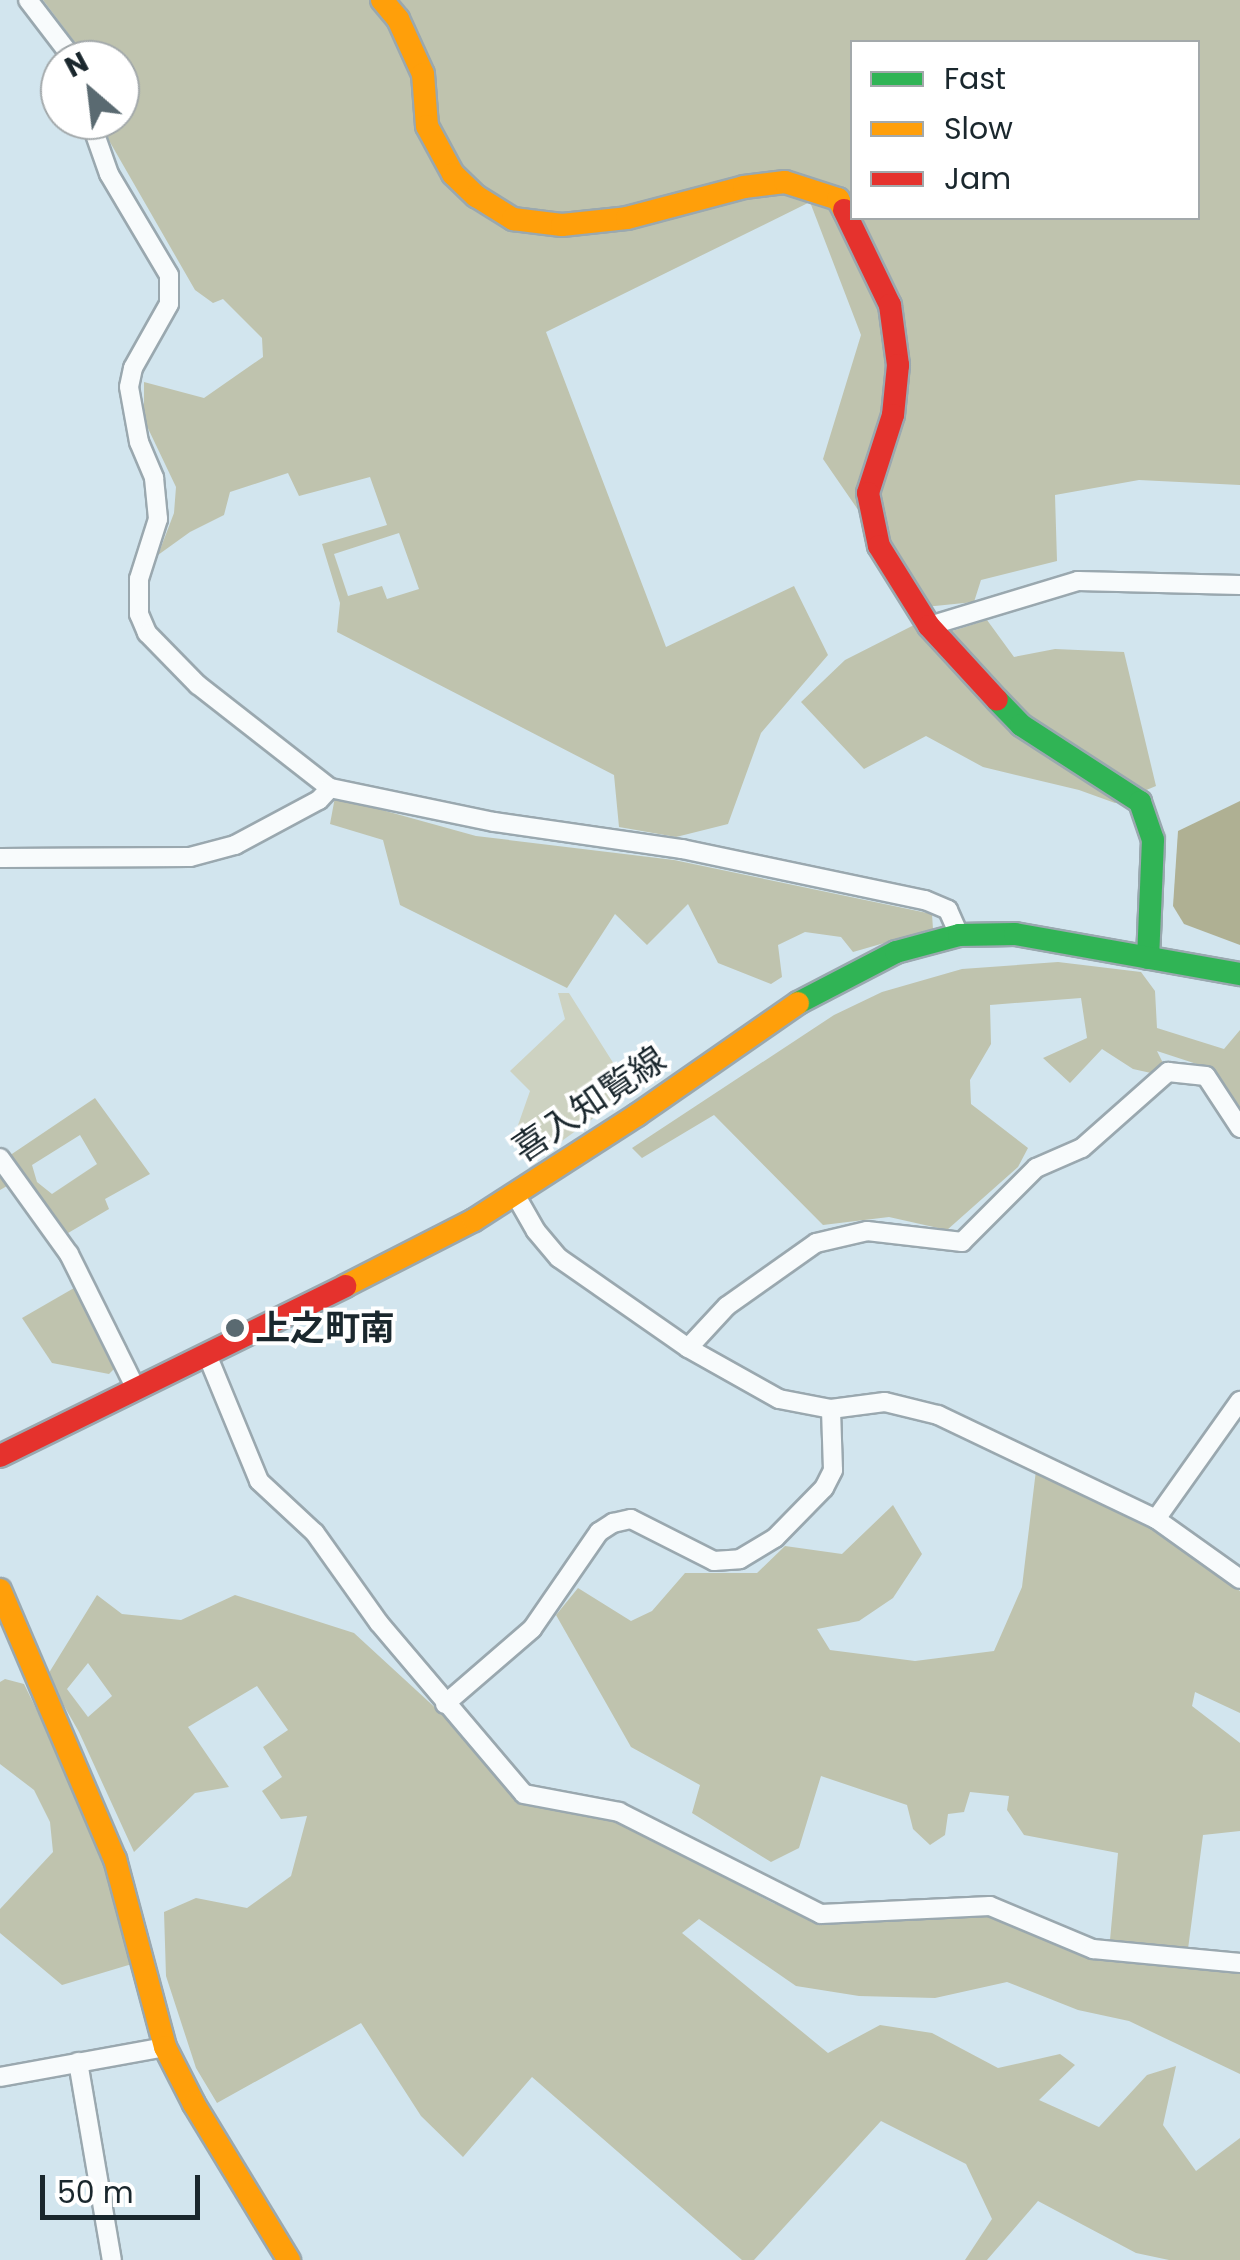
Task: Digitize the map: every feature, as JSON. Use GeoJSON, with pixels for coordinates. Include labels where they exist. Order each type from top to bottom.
{"type":"FeatureCollection","features":[{"type":"Feature","properties":{"kind":"street"},"geometry":{"type":"LineString","coordinates":[[28,0],[59,40]]}},
{"type":"Feature","properties":{"kind":"street"},"geometry":{"type":"LineString","coordinates":[[382,0],[398,19],[423,74],[428,126],[453,174],[476,196],[513,219],[562,225],[627,218],[744,187],[785,182],[838,199],[890,305],[896,350],[893,415],[868,492],[879,546],[929,626],[1021,725],[1140,802],[1153,840],[1148,958]]}},
{"type":"Feature","properties":{"kind":"street"},"geometry":{"type":"LineString","coordinates":[[97,140],[109,174],[169,276],[169,304],[132,368],[129,387],[138,442],[154,478],[158,519],[139,579],[139,614],[148,633],[198,685],[330,788],[494,822],[682,849],[925,900],[948,910],[959,935]]}},
{"type":"Feature","properties":{"kind":"street"},"geometry":{"type":"LineString","coordinates":[[929,626],[1078,581],[1240,585]]}},
{"type":"Feature","properties":{"kind":"street"},"geometry":{"type":"LineString","coordinates":[[0,858],[190,857],[235,845],[319,800],[330,788]]}},
{"type":"Feature","properties":{"kind":"street","name":"喜入知覧線"},"geometry":{"type":"LineString","coordinates":[[0,1456],[208,1357],[516,1196],[836,980],[896,952],[959,935],[1016,934],[1240,974]]}},
{"type":"Feature","properties":{"kind":"street"},"geometry":{"type":"LineString","coordinates":[[688,1348],[726,1306],[816,1243],[867,1231],[962,1242],[1036,1168],[1082,1148],[1168,1072],[1206,1076],[1240,1128]]}},
{"type":"Feature","properties":{"kind":"street"},"geometry":{"type":"LineString","coordinates":[[0,1158],[68,1254],[136,1389]]}},
{"type":"Feature","properties":{"kind":"street"},"geometry":{"type":"LineString","coordinates":[[516,1196],[536,1231],[559,1258],[688,1348],[779,1398],[831,1409],[885,1402],[938,1414],[1156,1519],[1240,1579]]}},
{"type":"Feature","properties":{"kind":"street"},"geometry":{"type":"LineString","coordinates":[[208,1357],[259,1481],[315,1532],[378,1623],[524,1794],[619,1812],[821,1914],[990,1906],[1093,1949],[1240,1963]]}},
{"type":"Feature","properties":{"kind":"street"},"geometry":{"type":"LineString","coordinates":[[1156,1519],[1240,1401]]}},
{"type":"Feature","properties":{"kind":"street"},"geometry":{"type":"LineString","coordinates":[[445,1704],[532,1629],[599,1532],[612,1523],[631,1519],[714,1560],[740,1559],[775,1538],[824,1488],[833,1470],[831,1409]]}},
{"type":"Feature","properties":{"kind":"street"},"geometry":{"type":"LineString","coordinates":[[0,1590],[115,1860],[165,2047],[194,2104],[289,2260]]}},
{"type":"Feature","properties":{"kind":"street"},"geometry":{"type":"LineString","coordinates":[[0,2077],[165,2047]]}},
{"type":"Feature","properties":{"kind":"street"},"geometry":{"type":"LineString","coordinates":[[78,2062],[112,2260]]}},
{"type":"Feature","properties":{"kind":"shaded area"},"geometry":{"type":"Polygon","coordinates":[[[43,0],[1240,0],[1240,485],[1139,480],[1055,495],[1057,561],[981,580],[974,602],[925,607],[823,459],[861,335],[810,202],[546,332],[666,647],[794,586],[828,655],[761,733],[728,824],[676,837],[619,827],[614,775],[337,632],[340,603],[322,544],[387,525],[370,477],[299,496],[288,473],[230,492],[224,515],[190,532],[158,555],[174,513],[176,487],[144,420],[144,382],[204,398],[263,357],[262,338],[223,299],[213,303],[195,290],[109,140],[140,140],[140,40],[73,40],[43,0]],[[399,533],[334,554],[348,596],[382,586],[387,599],[419,589],[399,533]]]}},
{"type":"Feature","properties":{"kind":"shaded area"},"geometry":{"type":"Polygon","coordinates":[[[987,620],[1014,657],[1055,649],[1124,652],[1156,786],[1115,803],[1079,790],[983,767],[926,736],[864,769],[801,702],[845,660],[914,625],[930,638],[987,620]]]}},
{"type":"Feature","properties":{"kind":"shaded area"},"geometry":{"type":"Polygon","coordinates":[[[335,797],[476,836],[674,860],[932,914],[933,929],[853,952],[841,937],[805,932],[778,945],[782,977],[771,984],[718,963],[688,904],[647,945],[615,914],[567,988],[400,905],[383,840],[330,824],[335,797]]]}},
{"type":"Feature","properties":{"kind":"shaded area"},"geometry":{"type":"Polygon","coordinates":[[[1240,801],[1240,945],[1184,924],[1173,906],[1178,831],[1240,801]]]}},
{"type":"Feature","properties":{"kind":"shaded area"},"geometry":{"type":"Polygon","coordinates":[[[1058,962],[1141,972],[1155,991],[1157,1028],[1224,1049],[1240,1030],[1240,1112],[1212,1069],[1157,1051],[1164,1065],[1151,1073],[1133,1069],[1102,1049],[1070,1083],[1043,1058],[1087,1038],[1081,998],[990,1005],[991,1044],[970,1080],[971,1104],[1028,1148],[1018,1167],[947,1230],[889,1217],[823,1225],[714,1115],[642,1158],[632,1148],[834,1015],[882,992],[962,969],[1058,962]]]}},
{"type":"Feature","properties":{"kind":"shaded area"},"geometry":{"type":"Polygon","coordinates":[[[558,993],[569,993],[631,1091],[559,1143],[541,1143],[517,1128],[530,1091],[510,1071],[565,1019],[558,993]]]}},
{"type":"Feature","properties":{"kind":"shaded area"},"geometry":{"type":"Polygon","coordinates":[[[95,1098],[150,1174],[105,1199],[109,1209],[63,1236],[21,1178],[0,1190],[0,1162],[95,1098]],[[80,1135],[32,1165],[37,1182],[52,1194],[97,1164],[80,1135]]]}},
{"type":"Feature","properties":{"kind":"shaded area"},"geometry":{"type":"Polygon","coordinates":[[[74,1288],[115,1368],[109,1374],[52,1363],[22,1318],[74,1288]]]}},
{"type":"Feature","properties":{"kind":"shaded area"},"geometry":{"type":"Polygon","coordinates":[[[1036,1470],[1158,1530],[1240,1591],[1240,1713],[1195,1692],[1192,1706],[1240,1743],[1240,1831],[1203,1835],[1188,1949],[1110,1940],[1118,1853],[1024,1835],[1007,1810],[1009,1796],[970,1792],[964,1812],[948,1814],[945,1835],[930,1845],[913,1829],[907,1805],[821,1776],[799,1848],[771,1862],[692,1813],[700,1785],[631,1747],[556,1615],[578,1588],[631,1621],[652,1611],[685,1573],[757,1573],[785,1546],[842,1554],[893,1505],[922,1554],[893,1598],[859,1621],[817,1629],[830,1650],[915,1661],[994,1651],[1022,1587],[1036,1470]]]}},
{"type":"Feature","properties":{"kind":"shaded area"},"geometry":{"type":"Polygon","coordinates":[[[97,1595],[122,1614],[181,1620],[235,1595],[354,1633],[441,1713],[518,1800],[617,1821],[773,1903],[828,1924],[987,1915],[1091,1956],[1240,1972],[1240,2074],[1129,2021],[1078,2010],[1007,1982],[935,1998],[859,1996],[796,1986],[699,1919],[682,1933],[828,2053],[880,2025],[932,2033],[998,2068],[1060,2054],[1075,2065],[1039,2100],[1099,2127],[1147,2075],[1176,2066],[1163,2125],[1196,2171],[1240,2138],[1240,2260],[1169,2260],[1136,2253],[1038,2201],[987,2260],[965,2260],[992,2219],[966,2164],[881,2121],[754,2260],[742,2260],[532,2077],[463,2157],[421,2116],[361,2023],[217,2103],[196,2068],[166,1976],[164,1912],[196,1898],[247,1908],[291,1876],[307,1816],[281,1819],[262,1791],[282,1777],[263,1747],[288,1730],[257,1686],[188,1727],[229,1787],[195,1793],[134,1852],[79,1732],[47,1676],[97,1595]],[[88,1663],[67,1689],[88,1717],[112,1696],[88,1663]]]}},
{"type":"Feature","properties":{"kind":"shaded area"},"geometry":{"type":"Polygon","coordinates":[[[5,1679],[24,1684],[78,1794],[109,1867],[132,1964],[62,1985],[0,1933],[0,1909],[53,1852],[50,1822],[34,1790],[0,1764],[0,1682],[5,1679]]]}},
{"type":"Feature","properties":{"kind":"traffic: fast"},"geometry":{"type":"LineString","coordinates":[[997,700],[1021,725],[1140,802],[1153,840],[1148,958]]}},
{"type":"Feature","properties":{"kind":"traffic: fast"},"geometry":{"type":"LineString","coordinates":[[798,1003],[896,952],[959,935],[1015,934],[1240,974]]}},
{"type":"Feature","properties":{"kind":"traffic: slow"},"geometry":{"type":"LineString","coordinates":[[382,0],[398,19],[423,74],[427,126],[453,174],[476,196],[513,219],[562,225],[627,218],[744,187],[785,182],[838,199],[844,210]]}},
{"type":"Feature","properties":{"kind":"traffic: slow"},"geometry":{"type":"LineString","coordinates":[[345,1286],[474,1220],[637,1115],[798,1003]]}},
{"type":"Feature","properties":{"kind":"traffic: slow"},"geometry":{"type":"LineString","coordinates":[[0,1590],[115,1859],[165,2047],[194,2104],[289,2260]]}},
{"type":"Feature","properties":{"kind":"traffic: jam"},"geometry":{"type":"LineString","coordinates":[[844,210],[890,305],[898,365],[893,415],[868,493],[879,546],[929,626],[997,700]]}},
{"type":"Feature","properties":{"kind":"traffic: jam"},"geometry":{"type":"LineString","coordinates":[[0,1456],[345,1286]]}},
{"type":"Feature","properties":{"kind":"place","name":"上之町南"},"geometry":{"type":"Point","coordinates":[235,1328]}}]}
